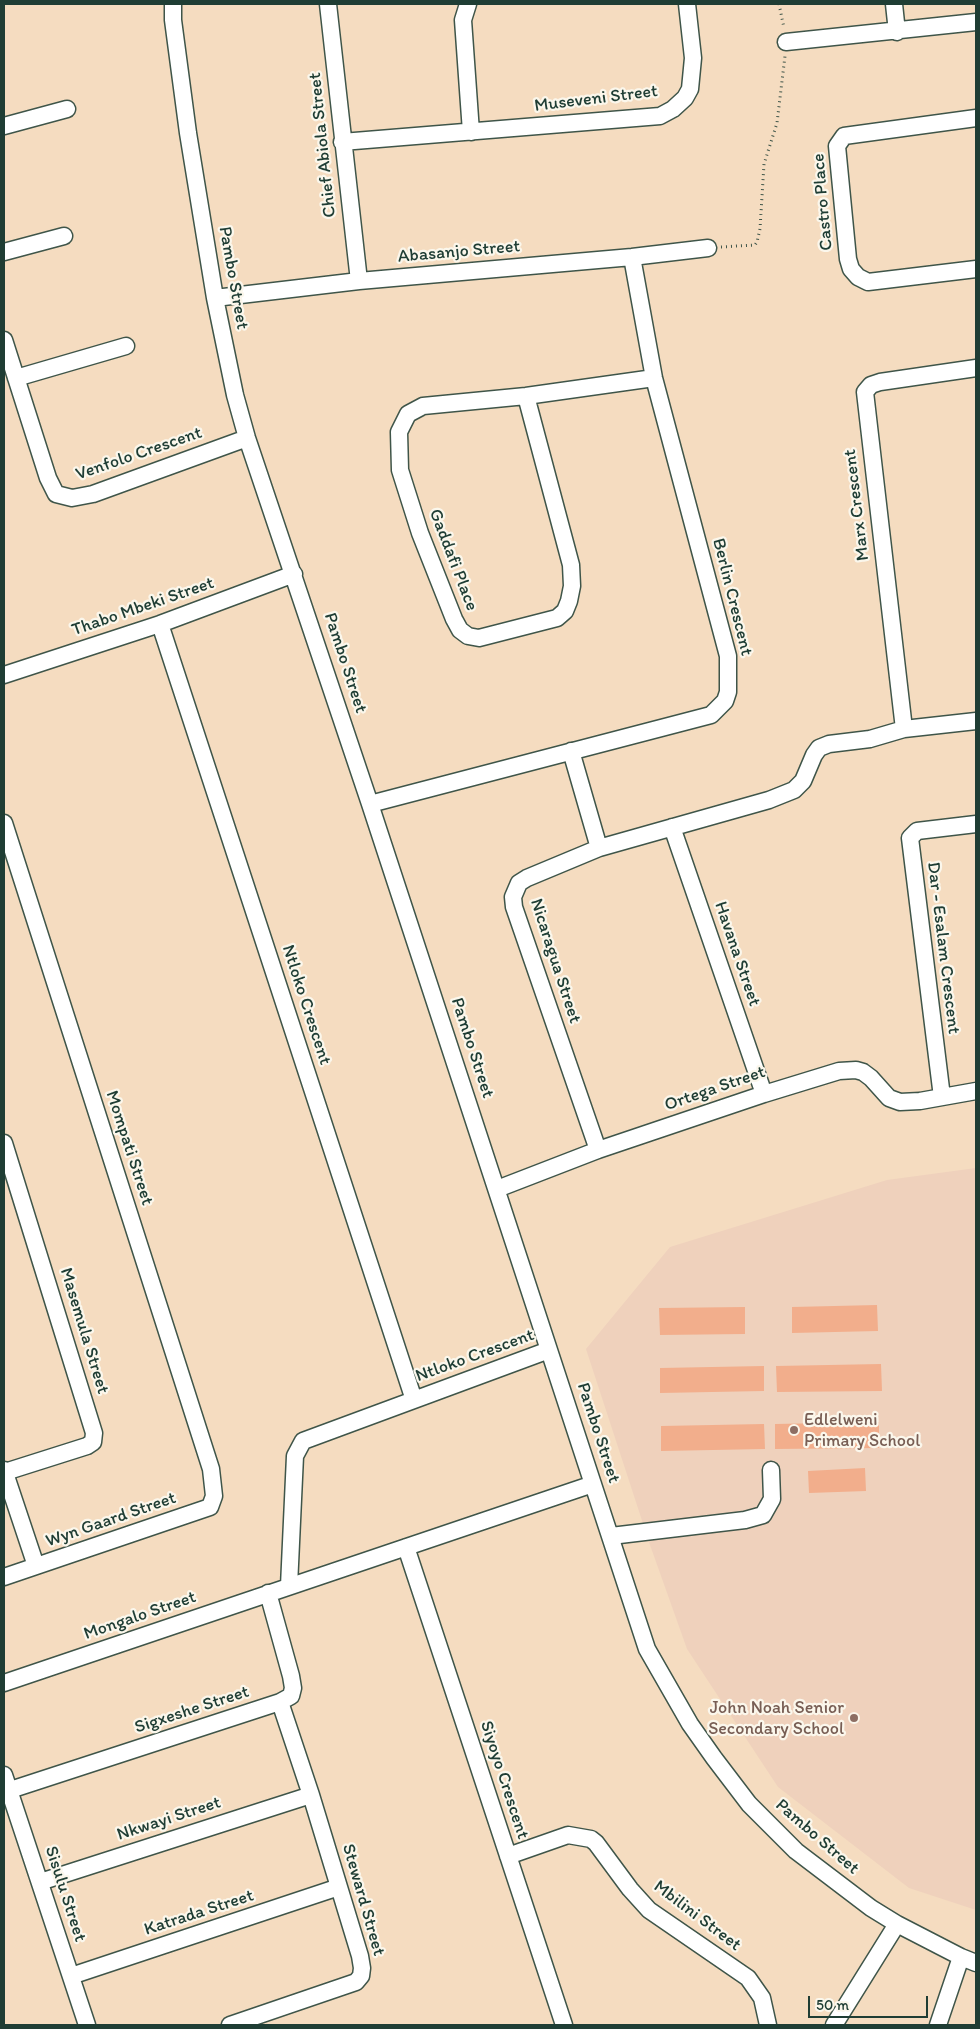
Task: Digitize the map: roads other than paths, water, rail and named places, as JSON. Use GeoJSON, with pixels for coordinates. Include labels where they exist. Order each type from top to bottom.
{"type":"FeatureCollection","features":[{"type":"Feature","properties":{"kind":"street","name":"Pambo Street"},"geometry":{"type":"LineString","coordinates":[[173,4],[173,20],[188,133],[215,298],[246,438],[294,574],[648,1649],[690,1724],[714,1758],[749,1804],[796,1851],[871,1908],[897,1924],[976,1963]]}},
{"type":"Feature","properties":{"kind":"street","name":"Chief Abiola Street"},"geometry":{"type":"LineString","coordinates":[[328,4],[359,281]]}},
{"type":"Feature","properties":{"kind":"street"},"geometry":{"type":"LineString","coordinates":[[468,4],[463,20],[471,132]]}},
{"type":"Feature","properties":{"kind":"street","name":"Museveni Street"},"geometry":{"type":"LineString","coordinates":[[342,142],[660,116],[673,109],[685,98],[690,89],[694,58],[687,4]]}},
{"type":"Feature","properties":{"kind":"street"},"geometry":{"type":"LineString","coordinates":[[894,4],[897,32]]}},
{"type":"Feature","properties":{"kind":"street"},"geometry":{"type":"LineString","coordinates":[[786,42],[897,32],[976,22]]}},
{"type":"Feature","properties":{"kind":"street"},"geometry":{"type":"LineString","coordinates":[[4,126],[67,109]]}},
{"type":"Feature","properties":{"kind":"street","name":"Castro Place"},"geometry":{"type":"LineString","coordinates":[[976,118],[844,136],[837,146],[848,259],[858,277],[868,282],[976,269]]}},
{"type":"Feature","properties":{"kind":"street"},"geometry":{"type":"LineString","coordinates":[[4,252],[64,236]]}},
{"type":"Feature","properties":{"kind":"street","name":"Abasanjo Street"},"geometry":{"type":"LineString","coordinates":[[215,298],[359,281],[632,257],[708,248]]}},
{"type":"Feature","properties":{"kind":"street","name":"Berlin Crescent"},"geometry":{"type":"LineString","coordinates":[[370,804],[711,715],[725,701],[728,692],[728,656],[654,378],[632,257]]}},
{"type":"Feature","properties":{"kind":"street","name":"Venfolo Crescent"},"geometry":{"type":"LineString","coordinates":[[4,340],[48,478],[56,494],[72,498],[93,494],[246,438]]}},
{"type":"Feature","properties":{"kind":"street"},"geometry":{"type":"LineString","coordinates":[[16,378],[126,346]]}},
{"type":"Feature","properties":{"kind":"street","name":"Marx Crescent"},"geometry":{"type":"LineString","coordinates":[[904,730],[865,392],[871,385],[880,382],[976,368]]}},
{"type":"Feature","properties":{"kind":"street","name":"Gaddafi Place"},"geometry":{"type":"LineString","coordinates":[[526,396],[571,566],[572,586],[569,600],[565,611],[557,618],[479,638],[468,636],[460,630],[454,619],[420,533],[400,470],[398,432],[408,414],[422,406],[526,396],[654,378]]}},
{"type":"Feature","properties":{"kind":"street","name":"Thabo Mbeki Street"},"geometry":{"type":"LineString","coordinates":[[4,675],[160,624],[294,574]]}},
{"type":"Feature","properties":{"kind":"street","name":"Ntloko Crescent"},"geometry":{"type":"LineString","coordinates":[[160,624],[414,1400]]}},
{"type":"Feature","properties":{"kind":"street","name":"Nicaragua Street"},"geometry":{"type":"LineString","coordinates":[[598,1150],[514,907],[513,897],[519,883],[599,848],[769,800],[794,790],[803,781],[814,755],[824,746],[870,739],[904,730],[976,720]]}},
{"type":"Feature","properties":{"kind":"street"},"geometry":{"type":"LineString","coordinates":[[571,751],[599,848]]}},
{"type":"Feature","properties":{"kind":"street","name":"Mompati Street"},"geometry":{"type":"LineString","coordinates":[[4,823],[208,1459],[214,1487]]}},
{"type":"Feature","properties":{"kind":"street","name":"Dar - Esalam Crescent"},"geometry":{"type":"LineString","coordinates":[[942,1097],[910,838],[917,831],[976,824]]}},
{"type":"Feature","properties":{"kind":"street","name":"Havana Street"},"geometry":{"type":"LineString","coordinates":[[672,827],[764,1094]]}},
{"type":"Feature","properties":{"kind":"street","name":"Ortega Street"},"geometry":{"type":"LineString","coordinates":[[497,1189],[598,1150],[838,1071],[856,1070],[871,1078],[889,1098],[900,1102],[942,1097]]}},
{"type":"Feature","properties":{"kind":"street"},"geometry":{"type":"LineString","coordinates":[[942,1097],[976,1091]]}},
{"type":"Feature","properties":{"kind":"street","name":"Masemula Street"},"geometry":{"type":"LineString","coordinates":[[4,1143],[94,1433],[93,1442],[87,1446],[4,1471]]}},
{"type":"Feature","properties":{"kind":"street","name":"Ntloko Crescent"},"geometry":{"type":"LineString","coordinates":[[289,1586],[295,1456],[299,1446],[307,1439],[549,1350]]}},
{"type":"Feature","properties":{"kind":"street"},"geometry":{"type":"LineString","coordinates":[[611,1536],[745,1520],[764,1515],[772,1499],[771,1470]]}},
{"type":"Feature","properties":{"kind":"street"},"geometry":{"type":"LineString","coordinates":[[4,1471],[36,1566]]}},
{"type":"Feature","properties":{"kind":"street"},"geometry":{"type":"LineString","coordinates":[[289,1586],[593,1484]]}},
{"type":"Feature","properties":{"kind":"street","name":"Wyn Gaard Street"},"geometry":{"type":"LineString","coordinates":[[4,1577],[210,1507],[214,1496],[214,1487]]}},
{"type":"Feature","properties":{"kind":"street","name":"Siyoyo Crescent"},"geometry":{"type":"LineString","coordinates":[[406,1548],[564,2025]]}},
{"type":"Feature","properties":{"kind":"street","name":"Mongalo Street"},"geometry":{"type":"LineString","coordinates":[[4,1683],[289,1586]]}},
{"type":"Feature","properties":{"kind":"street"},"geometry":{"type":"LineString","coordinates":[[268,1593],[285,1649],[293,1688],[291,1696],[280,1702]]}},
{"type":"Feature","properties":{"kind":"street","name":"Sigxeshe Street"},"geometry":{"type":"LineString","coordinates":[[6,1786],[280,1702]]}},
{"type":"Feature","properties":{"kind":"street","name":"Steward Street"},"geometry":{"type":"LineString","coordinates":[[230,2025],[356,1982],[362,1968],[311,1795],[280,1702]]}},
{"type":"Feature","properties":{"kind":"street","name":"Sisulu Street"},"geometry":{"type":"LineString","coordinates":[[6,1786],[87,2025]]}},
{"type":"Feature","properties":{"kind":"street","name":"Nkwayi Street"},"geometry":{"type":"LineString","coordinates":[[40,1882],[311,1795]]}},
{"type":"Feature","properties":{"kind":"street","name":"Mbilini Street"},"geometry":{"type":"LineString","coordinates":[[508,1856],[568,1835],[590,1839],[596,1843],[630,1889],[649,1910],[748,1978],[762,1998],[768,2025]]}},
{"type":"Feature","properties":{"kind":"street","name":"Katrada Street"},"geometry":{"type":"LineString","coordinates":[[71,1976],[339,1888]]}},
{"type":"Feature","properties":{"kind":"street"},"geometry":{"type":"LineString","coordinates":[[834,2025],[897,1924]]}},
{"type":"Feature","properties":{"kind":"street"},"geometry":{"type":"LineString","coordinates":[[938,2025],[961,1957]]}},
{"type":"Feature","properties":{"kind":"place","name":"Edlelweni Primary School"},"geometry":{"type":"Point","coordinates":[794,1430]}},
{"type":"Feature","properties":{"kind":"place","name":"John Noah Senior Secondary School"},"geometry":{"type":"Point","coordinates":[854,1718]}}]}
